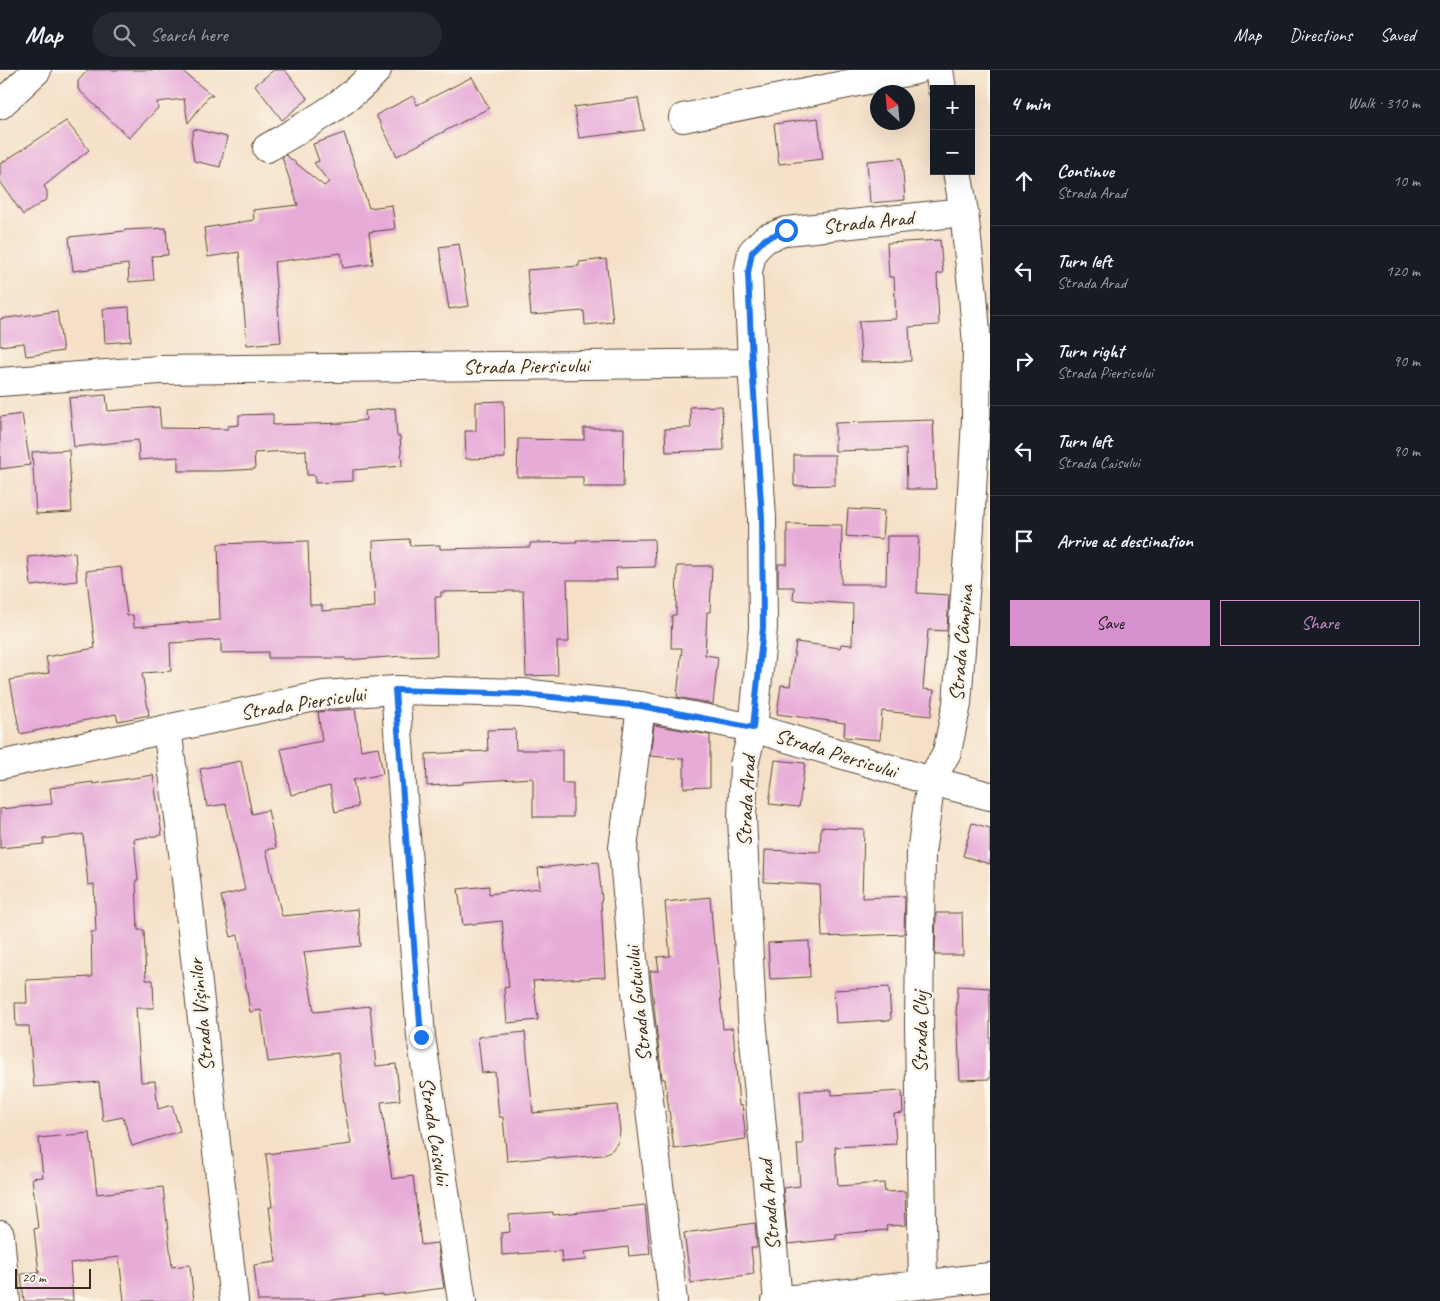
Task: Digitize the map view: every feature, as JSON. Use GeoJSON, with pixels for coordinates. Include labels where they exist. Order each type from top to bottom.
{"type":"FeatureCollection","features":[{"type":"Feature","properties":{"kind":"street"},"geometry":{"type":"LineString","coordinates":[[0,105],[37,70]]}},
{"type":"Feature","properties":{"kind":"street"},"geometry":{"type":"LineString","coordinates":[[267,148],[318,118],[377,70]]}},
{"type":"Feature","properties":{"kind":"street"},"geometry":{"type":"LineString","coordinates":[[683,118],[916,70]]}},
{"type":"Feature","properties":{"kind":"street"},"geometry":{"type":"LineString","coordinates":[[939,70],[941,85]]}},
{"type":"Feature","properties":{"kind":"street","name":"Strada Câmpina"},"geometry":{"type":"LineString","coordinates":[[931,781],[947,752],[957,704],[976,419],[980,254],[964,212],[958,175]]}},
{"type":"Feature","properties":{"kind":"street","name":"Strada Arad"},"geometry":{"type":"LineString","coordinates":[[777,1301],[756,1075],[743,856],[744,765],[753,728],[763,628],[762,518],[748,273],[752,252],[765,239],[786,230],[964,212]]}},
{"type":"Feature","properties":{"kind":"street","name":"Strada Piersicului"},"geometry":{"type":"LineString","coordinates":[[0,382],[159,370],[752,363]]}},
{"type":"Feature","properties":{"kind":"street","name":"Strada Piersicului"},"geometry":{"type":"LineString","coordinates":[[0,764],[324,695],[395,690],[522,694],[641,706],[753,728],[931,781],[990,796]]}},
{"type":"Feature","properties":{"kind":"street","name":"Strada Caisului"},"geometry":{"type":"LineString","coordinates":[[395,690],[421,1037],[462,1301]]}},
{"type":"Feature","properties":{"kind":"street","name":"Strada Gutuiului"},"geometry":{"type":"LineString","coordinates":[[641,706],[622,848],[636,992],[672,1301]]}},
{"type":"Feature","properties":{"kind":"street","name":"Strada Vișinilor"},"geometry":{"type":"LineString","coordinates":[[167,729],[179,817],[234,1301]]}},
{"type":"Feature","properties":{"kind":"street","name":"Strada Cluj"},"geometry":{"type":"LineString","coordinates":[[923,1284],[919,1026],[921,853],[931,781]]}},
{"type":"Feature","properties":{"kind":"street"},"geometry":{"type":"LineString","coordinates":[[0,1235],[6,1301]]}},
{"type":"Feature","properties":{"kind":"street"},"geometry":{"type":"LineString","coordinates":[[777,1301],[990,1277]]}},
{"type":"Feature","properties":{"kind":"building"},"geometry":{"type":"Polygon","coordinates":[[[88,70],[181,70],[213,96],[209,96],[188,123],[184,99],[157,102],[158,108],[129,138],[78,89],[78,81],[88,70]]]}},
{"type":"Feature","properties":{"kind":"building"},"geometry":{"type":"Polygon","coordinates":[[[274,70],[285,70],[308,99],[282,120],[255,85],[274,70]]]}},
{"type":"Feature","properties":{"kind":"building"},"geometry":{"type":"Polygon","coordinates":[[[472,77],[489,108],[397,156],[376,115],[413,96],[417,105],[472,77]]]}},
{"type":"Feature","properties":{"kind":"building"},"geometry":{"type":"Polygon","coordinates":[[[638,98],[644,130],[579,138],[574,107],[638,98]]]}},
{"type":"Feature","properties":{"kind":"building"},"geometry":{"type":"Polygon","coordinates":[[[818,118],[823,159],[779,164],[774,124],[818,118]]]}},
{"type":"Feature","properties":{"kind":"building"},"geometry":{"type":"Polygon","coordinates":[[[66,121],[89,150],[44,186],[47,191],[47,199],[23,215],[0,181],[0,164],[66,121]]]}},
{"type":"Feature","properties":{"kind":"building"},"geometry":{"type":"Polygon","coordinates":[[[194,129],[227,137],[220,167],[194,161],[191,140],[194,129]]]}},
{"type":"Feature","properties":{"kind":"building"},"geometry":{"type":"Polygon","coordinates":[[[344,133],[369,208],[392,205],[395,229],[369,232],[373,264],[343,268],[341,253],[274,262],[281,342],[247,345],[239,252],[208,257],[204,228],[254,220],[253,210],[298,205],[282,157],[286,155],[324,186],[329,182],[314,163],[319,161],[313,144],[344,133]]]}},
{"type":"Feature","properties":{"kind":"building"},"geometry":{"type":"Polygon","coordinates":[[[902,158],[905,200],[870,203],[867,161],[902,158]]]}},
{"type":"Feature","properties":{"kind":"building"},"geometry":{"type":"Polygon","coordinates":[[[166,228],[168,255],[152,256],[154,280],[129,282],[128,264],[73,271],[69,237],[125,230],[166,228]]]}},
{"type":"Feature","properties":{"kind":"building"},"geometry":{"type":"Polygon","coordinates":[[[940,240],[943,273],[937,274],[939,325],[909,327],[911,361],[861,362],[859,321],[896,319],[894,277],[889,277],[887,243],[940,240]]]}},
{"type":"Feature","properties":{"kind":"building"},"geometry":{"type":"Polygon","coordinates":[[[459,244],[469,306],[449,309],[439,247],[459,244]]]}},
{"type":"Feature","properties":{"kind":"building"},"geometry":{"type":"Polygon","coordinates":[[[606,259],[613,322],[585,325],[584,311],[531,315],[527,270],[579,266],[579,262],[606,259]]]}},
{"type":"Feature","properties":{"kind":"building"},"geometry":{"type":"Polygon","coordinates":[[[129,307],[131,341],[105,343],[103,309],[129,307]]]}},
{"type":"Feature","properties":{"kind":"building"},"geometry":{"type":"Polygon","coordinates":[[[57,311],[63,351],[26,356],[24,343],[0,346],[0,319],[57,311]]]}},
{"type":"Feature","properties":{"kind":"building"},"geometry":{"type":"Polygon","coordinates":[[[106,395],[108,411],[159,407],[161,428],[228,429],[228,426],[239,425],[239,415],[273,414],[273,425],[344,423],[366,420],[365,411],[395,408],[397,436],[400,436],[402,466],[353,470],[353,481],[315,483],[315,475],[307,475],[306,450],[254,453],[255,469],[178,471],[178,457],[139,460],[138,440],[74,447],[69,398],[106,395]]]}},
{"type":"Feature","properties":{"kind":"building"},"geometry":{"type":"Polygon","coordinates":[[[504,401],[505,458],[466,459],[465,431],[476,431],[476,402],[504,401]]]}},
{"type":"Feature","properties":{"kind":"building"},"geometry":{"type":"Polygon","coordinates":[[[722,406],[724,450],[666,452],[665,429],[691,428],[690,407],[722,406]]]}},
{"type":"Feature","properties":{"kind":"building"},"geometry":{"type":"Polygon","coordinates":[[[22,414],[30,465],[0,469],[0,417],[22,414]]]}},
{"type":"Feature","properties":{"kind":"building"},"geometry":{"type":"Polygon","coordinates":[[[933,420],[936,489],[907,489],[906,449],[835,451],[835,423],[933,420]]]}},
{"type":"Feature","properties":{"kind":"building"},"geometry":{"type":"Polygon","coordinates":[[[584,428],[624,428],[623,487],[583,487],[583,477],[517,477],[518,439],[584,440],[584,428]]]}},
{"type":"Feature","properties":{"kind":"building"},"geometry":{"type":"Polygon","coordinates":[[[69,450],[72,512],[36,514],[32,452],[69,450]]]}},
{"type":"Feature","properties":{"kind":"building"},"geometry":{"type":"Polygon","coordinates":[[[794,455],[835,455],[835,485],[794,486],[794,455]]]}},
{"type":"Feature","properties":{"kind":"building"},"geometry":{"type":"Polygon","coordinates":[[[848,509],[884,511],[882,539],[846,536],[848,509]]]}},
{"type":"Feature","properties":{"kind":"building"},"geometry":{"type":"Polygon","coordinates":[[[787,524],[842,525],[841,584],[886,584],[887,536],[919,536],[917,593],[949,595],[947,631],[928,630],[923,689],[934,690],[931,716],[882,711],[880,740],[844,737],[845,723],[777,714],[781,685],[790,686],[796,642],[840,648],[841,644],[852,645],[853,604],[793,600],[794,587],[778,587],[778,564],[787,564],[787,524]]]}},
{"type":"Feature","properties":{"kind":"building"},"geometry":{"type":"Polygon","coordinates":[[[409,539],[410,546],[440,545],[440,549],[530,547],[530,543],[577,542],[576,540],[654,539],[655,567],[616,568],[617,580],[567,580],[569,642],[557,642],[558,675],[526,676],[523,591],[441,592],[441,597],[435,597],[437,656],[346,660],[345,658],[268,658],[268,652],[221,653],[221,640],[170,643],[171,671],[142,673],[149,715],[118,721],[116,714],[20,734],[10,680],[49,673],[46,657],[95,648],[86,571],[121,567],[127,616],[133,615],[134,627],[220,620],[218,544],[308,541],[310,605],[322,605],[322,611],[375,607],[373,541],[409,539]]]}},
{"type":"Feature","properties":{"kind":"building"},"geometry":{"type":"Polygon","coordinates":[[[75,552],[77,581],[31,586],[28,557],[75,552]]]}},
{"type":"Feature","properties":{"kind":"building"},"geometry":{"type":"Polygon","coordinates":[[[677,566],[712,566],[710,612],[707,612],[705,655],[718,657],[713,704],[677,697],[682,648],[671,648],[672,615],[676,615],[677,566]]]}},
{"type":"Feature","properties":{"kind":"building"},"geometry":{"type":"Polygon","coordinates":[[[355,709],[361,750],[378,747],[383,774],[353,780],[358,807],[335,812],[330,786],[291,795],[281,749],[322,741],[318,712],[355,709]]]}},
{"type":"Feature","properties":{"kind":"building"},"geometry":{"type":"Polygon","coordinates":[[[654,725],[710,735],[710,787],[684,788],[684,759],[650,756],[654,725]]]}},
{"type":"Feature","properties":{"kind":"building"},"geometry":{"type":"Polygon","coordinates":[[[515,729],[516,750],[562,750],[562,783],[573,783],[573,817],[533,817],[533,778],[427,786],[426,754],[488,751],[487,730],[515,729]]]}},
{"type":"Feature","properties":{"kind":"building"},"geometry":{"type":"Polygon","coordinates":[[[775,760],[805,763],[799,807],[769,804],[775,760]]]}},
{"type":"Feature","properties":{"kind":"building"},"geometry":{"type":"Polygon","coordinates":[[[241,761],[252,814],[268,810],[276,848],[266,850],[282,916],[358,909],[361,946],[304,952],[314,1012],[370,1006],[376,1066],[396,1064],[400,1100],[381,1102],[392,1179],[413,1176],[421,1245],[437,1243],[444,1288],[323,1301],[258,1301],[254,1265],[276,1262],[269,1207],[272,1207],[266,1154],[351,1144],[338,1053],[268,1062],[261,1010],[250,1012],[238,935],[231,937],[221,896],[245,890],[226,804],[207,807],[200,769],[241,761]]]}},
{"type":"Feature","properties":{"kind":"building"},"geometry":{"type":"Polygon","coordinates":[[[153,775],[162,835],[134,839],[138,880],[136,880],[138,930],[144,930],[146,980],[153,980],[154,1008],[136,1008],[141,1082],[155,1081],[158,1109],[172,1105],[180,1131],[132,1146],[123,1117],[103,1121],[99,1082],[34,1087],[29,1026],[16,1026],[15,1003],[27,1003],[26,980],[92,977],[91,932],[96,932],[94,884],[88,885],[83,834],[43,839],[44,844],[0,848],[0,809],[52,804],[50,788],[153,775]]]}},
{"type":"Feature","properties":{"kind":"building"},"geometry":{"type":"Polygon","coordinates":[[[972,823],[990,828],[990,864],[963,856],[972,823]]]}},
{"type":"Feature","properties":{"kind":"building"},"geometry":{"type":"Polygon","coordinates":[[[821,827],[864,829],[862,898],[905,896],[904,934],[822,937],[820,885],[764,882],[765,850],[820,852],[821,827]]]}},
{"type":"Feature","properties":{"kind":"building"},"geometry":{"type":"Polygon","coordinates":[[[598,862],[602,900],[605,977],[533,981],[538,1020],[507,1023],[504,988],[509,987],[502,921],[463,925],[458,889],[489,886],[489,894],[540,888],[538,868],[598,862]]]}},
{"type":"Feature","properties":{"kind":"building"},"geometry":{"type":"Polygon","coordinates":[[[710,897],[714,944],[716,944],[719,970],[723,1029],[733,1028],[739,1106],[742,1105],[746,1139],[674,1149],[665,1079],[662,1079],[650,971],[659,971],[657,957],[670,956],[665,902],[710,897]]]}},
{"type":"Feature","properties":{"kind":"building"},"geometry":{"type":"Polygon","coordinates":[[[936,913],[962,913],[963,955],[935,955],[936,913]]]}},
{"type":"Feature","properties":{"kind":"building"},"geometry":{"type":"Polygon","coordinates":[[[809,941],[810,977],[770,979],[768,943],[809,941]]]}},
{"type":"Feature","properties":{"kind":"building"},"geometry":{"type":"Polygon","coordinates":[[[958,986],[990,988],[990,1079],[960,1080],[956,1015],[958,986]]]}},
{"type":"Feature","properties":{"kind":"building"},"geometry":{"type":"Polygon","coordinates":[[[889,987],[891,1020],[836,1023],[834,990],[889,987]]]}},
{"type":"Feature","properties":{"kind":"building"},"geometry":{"type":"Polygon","coordinates":[[[525,1032],[533,1113],[617,1105],[620,1131],[618,1142],[612,1150],[602,1155],[507,1161],[503,1117],[499,1117],[495,1072],[482,1073],[478,1037],[525,1032]]]}},
{"type":"Feature","properties":{"kind":"building"},"geometry":{"type":"Polygon","coordinates":[[[832,1090],[832,1095],[902,1091],[903,1113],[894,1114],[896,1144],[835,1147],[838,1186],[884,1183],[885,1192],[905,1191],[906,1225],[886,1226],[887,1230],[836,1234],[836,1239],[788,1244],[783,1188],[800,1186],[797,1144],[803,1144],[800,1091],[832,1090]]]}},
{"type":"Feature","properties":{"kind":"building"},"geometry":{"type":"Polygon","coordinates":[[[90,1133],[97,1194],[163,1187],[172,1267],[190,1265],[194,1301],[124,1301],[119,1257],[70,1263],[73,1301],[24,1301],[21,1274],[39,1273],[34,1229],[38,1228],[32,1178],[43,1177],[39,1138],[90,1133]]]}},
{"type":"Feature","properties":{"kind":"building"},"geometry":{"type":"Polygon","coordinates":[[[645,1205],[650,1254],[629,1256],[628,1247],[585,1252],[586,1260],[562,1262],[561,1251],[502,1255],[501,1233],[510,1232],[509,1215],[553,1212],[553,1215],[645,1205]]]}},
{"type":"Feature","properties":{"kind":"building"},"geometry":{"type":"Polygon","coordinates":[[[755,1223],[757,1248],[751,1248],[754,1274],[691,1283],[684,1233],[755,1223]]]}},
{"type":"Feature","properties":{"kind":"route"},"geometry":{"type":"LineString","coordinates":[[421,1037],[395,690],[522,694],[641,706],[753,728],[763,628],[762,518],[748,273],[752,252],[765,239],[786,230]]}}]}
